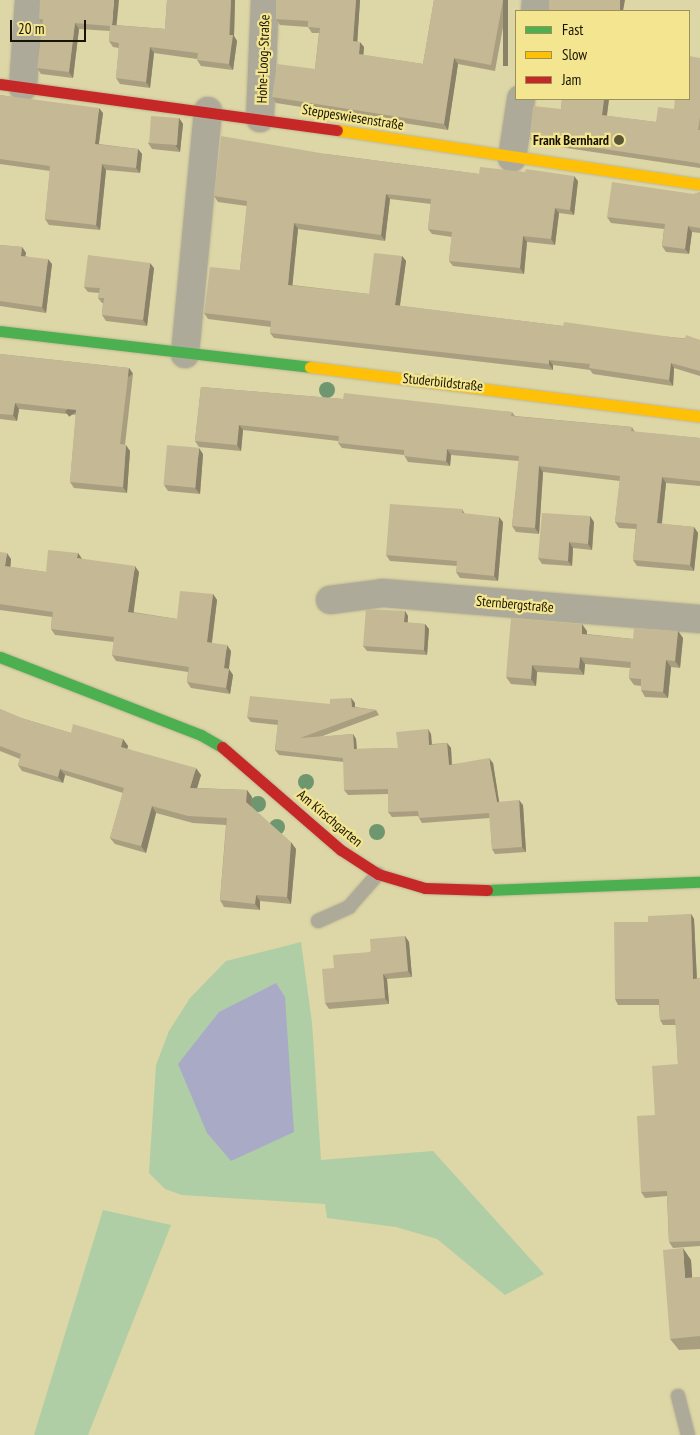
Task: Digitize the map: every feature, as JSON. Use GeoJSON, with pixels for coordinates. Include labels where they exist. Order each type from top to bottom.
{"type":"FeatureCollection","features":[{"type":"Feature","properties":{"kind":"street"},"geometry":{"type":"LineString","coordinates":[[12,86],[29,0]]}},
{"type":"Feature","properties":{"kind":"street","name":"Hohe-Loog-Straße"},"geometry":{"type":"LineString","coordinates":[[260,118],[265,0]]}},
{"type":"Feature","properties":{"kind":"street","name":"Steppeswiesenstraße"},"geometry":{"type":"LineString","coordinates":[[12,86],[260,118],[512,158],[700,184]]}},
{"type":"Feature","properties":{"kind":"street"},"geometry":{"type":"LineString","coordinates":[[512,158],[521,100]]}},
{"type":"Feature","properties":{"kind":"street"},"geometry":{"type":"LineString","coordinates":[[185,354],[208,111]]}},
{"type":"Feature","properties":{"kind":"street","name":"Studerbildstraße"},"geometry":{"type":"LineString","coordinates":[[0,331],[185,354],[535,392],[700,416]]}},
{"type":"Feature","properties":{"kind":"street","name":"Sternbergstraße"},"geometry":{"type":"LineString","coordinates":[[330,600],[383,593],[700,619]]}},
{"type":"Feature","properties":{"kind":"street","name":"Am Kirschgarten"},"geometry":{"type":"LineString","coordinates":[[0,658],[201,735],[232,752],[341,850],[378,874],[425,888],[467,891],[700,882]]}},
{"type":"Feature","properties":{"kind":"lane"},"geometry":{"type":"LineString","coordinates":[[318,921],[349,907],[363,894],[378,874]]}},
{"type":"Feature","properties":{"kind":"lane"},"geometry":{"type":"LineString","coordinates":[[678,1396],[688,1435]]}},
{"type":"Feature","properties":{"kind":"green space"},"geometry":{"type":"Polygon","coordinates":[[[301,942],[312,1023],[321,1160],[433,1151],[544,1274],[505,1295],[437,1239],[396,1227],[327,1218],[325,1204],[182,1195],[165,1189],[149,1173],[156,1065],[169,1031],[190,998],[226,961],[301,942]]]}},
{"type":"Feature","properties":{"kind":"green space"},"geometry":{"type":"Polygon","coordinates":[[[103,1210],[171,1225],[88,1435],[34,1435],[103,1210]]]}},
{"type":"Feature","properties":{"kind":"water"},"geometry":{"type":"Polygon","coordinates":[[[276,983],[285,997],[294,1132],[231,1161],[207,1133],[178,1064],[219,1012],[276,983]]]}},
{"type":"Feature","properties":{"kind":"building"},"geometry":{"type":"Polygon","coordinates":[[[40,0],[114,0],[112,25],[165,29],[167,0],[231,0],[229,35],[233,35],[229,64],[197,60],[198,53],[150,47],[146,82],[116,78],[119,43],[109,41],[110,26],[75,23],[69,72],[37,68],[43,19],[39,19],[40,0]]]}},
{"type":"Feature","properties":{"kind":"building"},"geometry":{"type":"Polygon","coordinates":[[[276,0],[356,0],[353,41],[360,42],[359,54],[423,64],[434,0],[503,0],[491,65],[454,58],[444,124],[272,97],[277,64],[315,69],[320,28],[308,27],[308,21],[276,19],[276,0]]]}},
{"type":"Feature","properties":{"kind":"building"},"geometry":{"type":"Polygon","coordinates":[[[549,0],[620,0],[620,10],[549,10],[549,0]]]}},
{"type":"Feature","properties":{"kind":"building"},"geometry":{"type":"Polygon","coordinates":[[[690,56],[700,58],[700,117],[698,130],[700,130],[700,164],[530,138],[533,106],[561,109],[562,100],[604,100],[602,115],[656,122],[658,107],[674,109],[675,100],[690,100],[690,56]]]}},
{"type":"Feature","properties":{"kind":"building"},"geometry":{"type":"Polygon","coordinates":[[[0,95],[99,108],[95,144],[138,149],[136,168],[102,164],[96,225],[45,219],[50,166],[0,159],[0,95]]]}},
{"type":"Feature","properties":{"kind":"building"},"geometry":{"type":"Polygon","coordinates":[[[151,116],[179,118],[177,145],[149,143],[151,116]]]}},
{"type":"Feature","properties":{"kind":"building"},"geometry":{"type":"Polygon","coordinates":[[[221,136],[326,154],[479,174],[480,167],[525,172],[526,169],[574,176],[570,210],[555,208],[551,239],[523,236],[520,268],[449,261],[452,232],[428,229],[431,199],[386,194],[381,235],[294,223],[288,285],[369,294],[374,253],[402,256],[395,305],[563,326],[564,322],[685,339],[686,335],[700,340],[700,371],[671,363],[669,380],[589,368],[590,364],[549,360],[549,364],[270,333],[271,321],[204,313],[210,267],[240,270],[247,201],[214,196],[221,136]]]}},
{"type":"Feature","properties":{"kind":"building"},"geometry":{"type":"Polygon","coordinates":[[[612,182],[694,194],[700,192],[700,228],[688,226],[685,249],[662,246],[665,224],[607,217],[612,182]]]}},
{"type":"Feature","properties":{"kind":"building"},"geometry":{"type":"Polygon","coordinates":[[[0,245],[22,247],[21,256],[48,259],[42,307],[0,301],[0,245]]]}},
{"type":"Feature","properties":{"kind":"building"},"geometry":{"type":"Polygon","coordinates":[[[88,255],[150,263],[143,320],[102,315],[104,298],[98,298],[100,288],[84,287],[88,255]]]}},
{"type":"Feature","properties":{"kind":"building"},"geometry":{"type":"Polygon","coordinates":[[[0,354],[129,368],[120,444],[126,445],[123,487],[70,482],[76,410],[15,403],[13,415],[0,414],[0,354]]]}},
{"type":"Feature","properties":{"kind":"building"},"geometry":{"type":"Polygon","coordinates":[[[201,387],[343,399],[344,393],[512,412],[511,416],[632,427],[631,431],[700,438],[700,481],[662,477],[657,523],[694,527],[690,565],[633,560],[637,524],[615,522],[620,476],[539,466],[535,528],[512,526],[519,456],[447,449],[446,461],[404,456],[404,450],[338,443],[339,436],[239,425],[237,445],[195,441],[201,387]]]}},
{"type":"Feature","properties":{"kind":"building"},"geometry":{"type":"Polygon","coordinates":[[[167,445],[199,448],[195,488],[164,485],[167,445]]]}},
{"type":"Feature","properties":{"kind":"building"},"geometry":{"type":"Polygon","coordinates":[[[390,504],[462,509],[462,513],[499,517],[494,576],[456,572],[457,561],[386,555],[390,504]]]}},
{"type":"Feature","properties":{"kind":"building"},"geometry":{"type":"Polygon","coordinates":[[[542,513],[590,516],[588,544],[569,542],[568,561],[538,558],[542,513]]]}},
{"type":"Feature","properties":{"kind":"building"},"geometry":{"type":"Polygon","coordinates":[[[48,550],[78,553],[77,558],[135,566],[128,612],[177,619],[180,591],[213,594],[207,642],[227,645],[224,668],[229,669],[226,688],[187,682],[189,667],[112,655],[114,637],[51,629],[53,612],[0,604],[0,552],[7,553],[5,566],[46,572],[48,550]]]}},
{"type":"Feature","properties":{"kind":"building"},"geometry":{"type":"Polygon","coordinates":[[[366,609],[405,611],[404,622],[425,624],[424,650],[363,646],[366,609]]]}},
{"type":"Feature","properties":{"kind":"building"},"geometry":{"type":"Polygon","coordinates":[[[511,618],[582,624],[582,634],[633,639],[634,628],[678,631],[675,661],[666,660],[663,692],[641,690],[641,679],[629,678],[631,662],[580,657],[579,668],[532,665],[531,679],[506,677],[511,618]]]}},
{"type":"Feature","properties":{"kind":"building"},"geometry":{"type":"Polygon","coordinates":[[[250,696],[330,704],[330,699],[351,698],[352,707],[376,710],[300,738],[353,734],[354,749],[398,748],[396,732],[428,729],[429,745],[447,743],[449,765],[489,758],[497,802],[519,800],[522,847],[492,849],[489,813],[419,818],[418,811],[388,812],[388,789],[344,790],[343,758],[275,750],[278,720],[247,717],[250,696]]]}},
{"type":"Feature","properties":{"kind":"building"},"geometry":{"type":"Polygon","coordinates":[[[0,709],[21,718],[71,733],[73,724],[123,739],[121,747],[196,768],[190,788],[247,790],[246,802],[291,842],[287,897],[256,895],[255,904],[220,900],[227,818],[188,816],[152,806],[141,846],[110,838],[124,788],[60,769],[58,777],[18,765],[21,754],[0,746],[0,709]]]}},
{"type":"Feature","properties":{"kind":"building"},"geometry":{"type":"Polygon","coordinates":[[[691,914],[693,979],[700,978],[700,1241],[669,1242],[667,1191],[641,1192],[637,1116],[655,1115],[652,1066],[678,1064],[675,1019],[660,1020],[659,999],[615,999],[614,922],[648,922],[648,916],[691,914]]]}},
{"type":"Feature","properties":{"kind":"building"},"geometry":{"type":"Polygon","coordinates":[[[405,936],[408,971],[383,974],[385,998],[325,1003],[322,969],[334,968],[333,955],[371,952],[370,939],[405,936]]]}},
{"type":"Feature","properties":{"kind":"building"},"geometry":{"type":"Polygon","coordinates":[[[683,1248],[685,1278],[700,1277],[700,1336],[670,1339],[663,1250],[683,1248]]]}},
{"type":"Feature","properties":{"kind":"traffic: fast"},"geometry":{"type":"LineString","coordinates":[[0,331],[310,367]]}},
{"type":"Feature","properties":{"kind":"traffic: fast"},"geometry":{"type":"LineString","coordinates":[[0,657],[201,735],[222,747]]}},
{"type":"Feature","properties":{"kind":"traffic: fast"},"geometry":{"type":"LineString","coordinates":[[487,890],[700,882]]}},
{"type":"Feature","properties":{"kind":"traffic: slow"},"geometry":{"type":"LineString","coordinates":[[337,130],[700,184]]}},
{"type":"Feature","properties":{"kind":"traffic: slow"},"geometry":{"type":"LineString","coordinates":[[310,367],[700,416]]}},
{"type":"Feature","properties":{"kind":"traffic: jam"},"geometry":{"type":"LineString","coordinates":[[0,84],[337,130]]}},
{"type":"Feature","properties":{"kind":"traffic: jam"},"geometry":{"type":"LineString","coordinates":[[222,747],[341,850],[378,874],[425,888],[487,890]]}},
{"type":"Feature","properties":{"kind":"place","name":"Frank Bernhard"},"geometry":{"type":"Point","coordinates":[619,140]}}]}
